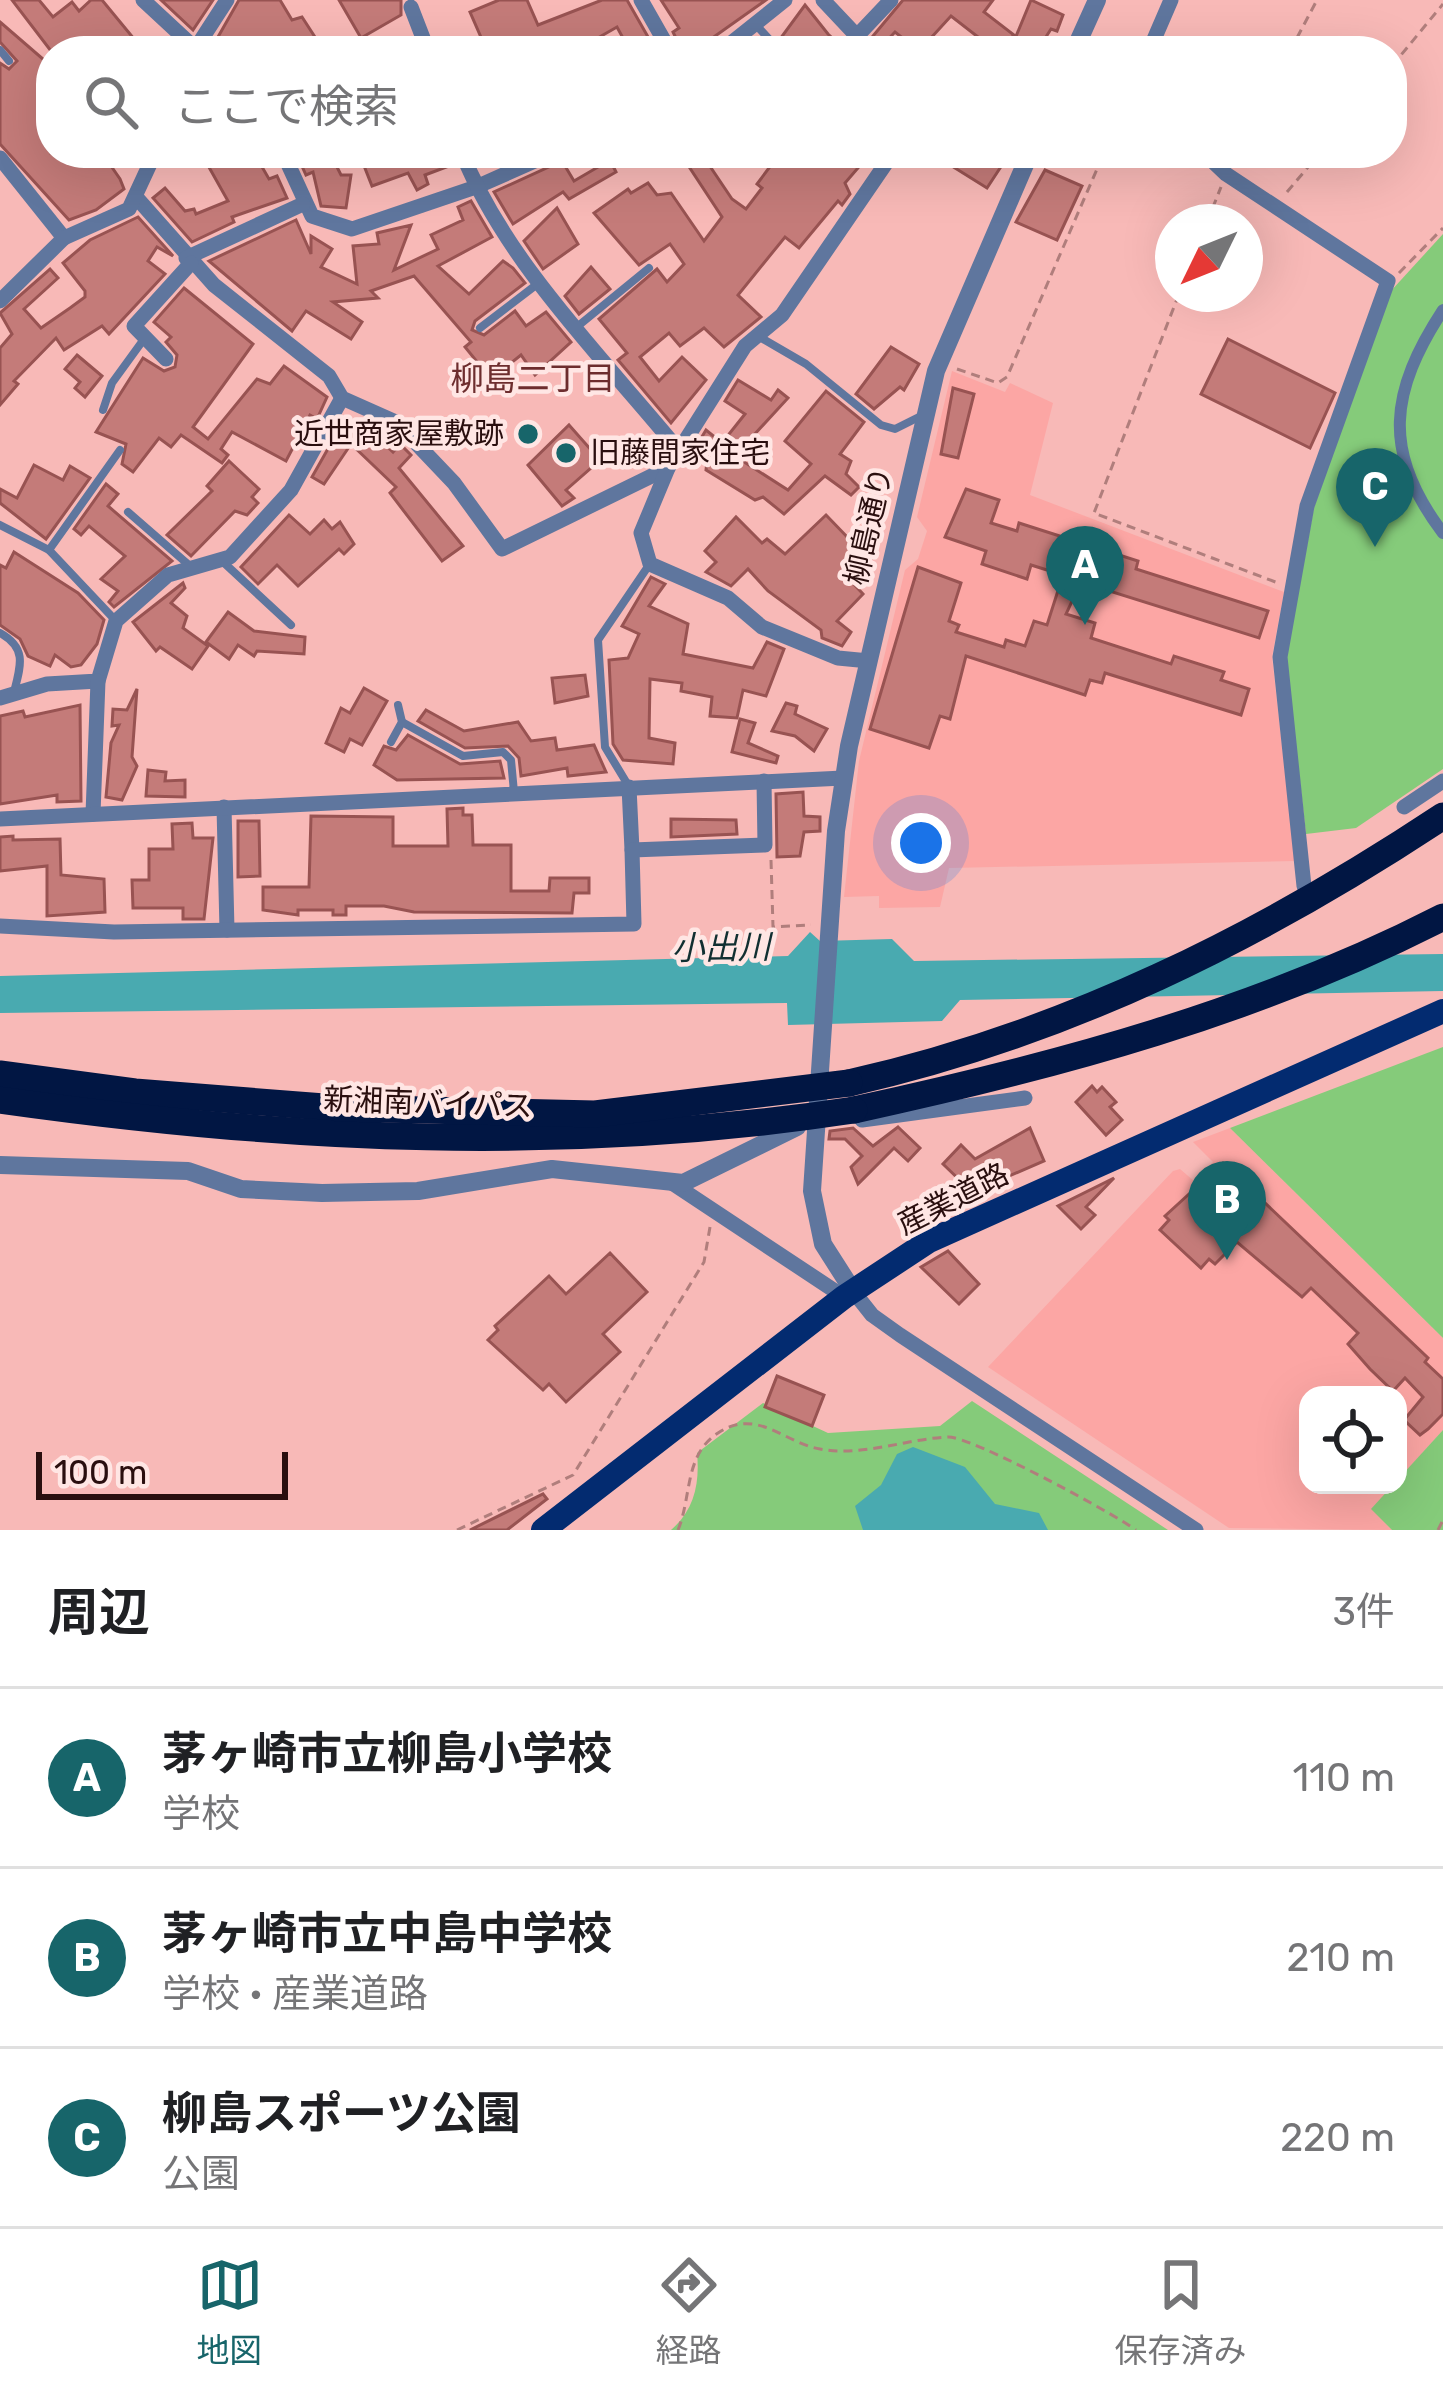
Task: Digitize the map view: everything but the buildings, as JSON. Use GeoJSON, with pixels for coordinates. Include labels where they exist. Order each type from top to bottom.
{"type":"FeatureCollection","features":[{"type":"Feature","properties":{"kind":"highway"},"geometry":{"type":"LineString","coordinates":[[851,1096],[1151,984],[1332,888],[1443,816]]}},
{"type":"Feature","properties":{"kind":"highway"},"geometry":{"type":"LineString","coordinates":[[851,1096],[1204,1019],[1325,974],[1443,917]]}},
{"type":"Feature","properties":{"kind":"highway","name":"新湘南バイパス"},"geometry":{"type":"LineString","coordinates":[[0,1074],[175,1096],[482,1115],[595,1114],[851,1096]]}},
{"type":"Feature","properties":{"kind":"highway","name":"新湘南バイパス"},"geometry":{"type":"LineString","coordinates":[[0,1100],[155,1119],[423,1139],[669,1135],[851,1096]]}},
{"type":"Feature","properties":{"kind":"main road","name":"産業道路"},"geometry":{"type":"LineString","coordinates":[[543,1530],[569,1522],[848,1294],[928,1241],[1433,1015]]}},
{"type":"Feature","properties":{"kind":"street"},"geometry":{"type":"LineString","coordinates":[[142,0],[181,36]]}},
{"type":"Feature","properties":{"kind":"street"},"geometry":{"type":"LineString","coordinates":[[205,36],[227,0]]}},
{"type":"Feature","properties":{"kind":"street"},"geometry":{"type":"LineString","coordinates":[[641,0],[661,36]]}},
{"type":"Feature","properties":{"kind":"street"},"geometry":{"type":"LineString","coordinates":[[743,36],[785,0]]}},
{"type":"Feature","properties":{"kind":"street"},"geometry":{"type":"LineString","coordinates":[[823,0],[857,36],[891,0]]}},
{"type":"Feature","properties":{"kind":"street"},"geometry":{"type":"LineString","coordinates":[[1081,36],[1097,0]]}},
{"type":"Feature","properties":{"kind":"street"},"geometry":{"type":"LineString","coordinates":[[1155,36],[1171,0]]}},
{"type":"Feature","properties":{"kind":"street"},"geometry":{"type":"LineString","coordinates":[[411,7],[422,36]]}},
{"type":"Feature","properties":{"kind":"street"},"geometry":{"type":"LineString","coordinates":[[0,158],[64,238]]}},
{"type":"Feature","properties":{"kind":"street"},"geometry":{"type":"LineString","coordinates":[[0,301],[64,238],[129,209],[149,168]]}},
{"type":"Feature","properties":{"kind":"street"},"geometry":{"type":"LineString","coordinates":[[289,168],[303,204],[325,224],[352,229],[519,168]]}},
{"type":"Feature","properties":{"kind":"street"},"geometry":{"type":"LineString","coordinates":[[468,168],[476,187],[541,281],[681,453]]}},
{"type":"Feature","properties":{"kind":"street"},"geometry":{"type":"LineString","coordinates":[[869,661],[838,658],[762,627],[728,598],[650,564],[641,533],[668,468],[734,362],[782,315],[883,168]]}},
{"type":"Feature","properties":{"kind":"street","name":"柳島通り"},"geometry":{"type":"LineString","coordinates":[[817,1124],[843,778],[939,362],[1023,168]]}},
{"type":"Feature","properties":{"kind":"street"},"geometry":{"type":"LineString","coordinates":[[1220,168],[1388,281],[1307,506],[1280,657],[1304,886]]}},
{"type":"Feature","properties":{"kind":"street"},"geometry":{"type":"LineString","coordinates":[[136,197],[189,260],[329,376],[341,398],[395,422],[454,483],[502,549],[668,468]]}},
{"type":"Feature","properties":{"kind":"street"},"geometry":{"type":"LineString","coordinates":[[166,359],[134,326],[189,260],[303,204]]}},
{"type":"Feature","properties":{"kind":"street"},"geometry":{"type":"LineString","coordinates":[[1443,310],[1410,362],[1398,418],[1408,472],[1443,532]]}},
{"type":"Feature","properties":{"kind":"street"},"geometry":{"type":"LineString","coordinates":[[93,814],[98,681],[116,621],[151,586],[190,566],[222,561],[291,490],[341,398]]}},
{"type":"Feature","properties":{"kind":"street"},"geometry":{"type":"LineString","coordinates":[[7,696],[98,681]]}},
{"type":"Feature","properties":{"kind":"street"},"geometry":{"type":"LineString","coordinates":[[0,819],[843,778]]}},
{"type":"Feature","properties":{"kind":"street"},"geometry":{"type":"LineString","coordinates":[[1404,807],[1443,781]]}},
{"type":"Feature","properties":{"kind":"street"},"geometry":{"type":"LineString","coordinates":[[632,850],[764,845],[764,782]]}},
{"type":"Feature","properties":{"kind":"street"},"geometry":{"type":"LineString","coordinates":[[0,926],[227,930],[634,924],[629,787]]}},
{"type":"Feature","properties":{"kind":"street"},"geometry":{"type":"LineString","coordinates":[[224,807],[227,930]]}},
{"type":"Feature","properties":{"kind":"street"},"geometry":{"type":"LineString","coordinates":[[0,1165],[188,1171],[242,1190],[322,1193],[418,1191],[530,1170],[671,1182],[716,1171],[782,1130],[1025,1098]]}},
{"type":"Feature","properties":{"kind":"street"},"geometry":{"type":"LineString","coordinates":[[817,1124],[814,1213],[848,1294]]}},
{"type":"Feature","properties":{"kind":"street"},"geometry":{"type":"LineString","coordinates":[[671,1182],[848,1294],[886,1325],[1196,1530]]}},
{"type":"Feature","properties":{"kind":"lane"},"geometry":{"type":"LineString","coordinates":[[757,26],[766,36]]}},
{"type":"Feature","properties":{"kind":"lane"},"geometry":{"type":"LineString","coordinates":[[0,50],[9,62]]}},
{"type":"Feature","properties":{"kind":"lane"},"geometry":{"type":"LineString","coordinates":[[578,326],[649,268]]}},
{"type":"Feature","properties":{"kind":"lane"},"geometry":{"type":"LineString","coordinates":[[481,328],[541,281]]}},
{"type":"Feature","properties":{"kind":"lane"},"geometry":{"type":"LineString","coordinates":[[758,336],[806,364],[881,425],[906,427],[925,412]]}},
{"type":"Feature","properties":{"kind":"lane"},"geometry":{"type":"LineString","coordinates":[[103,410],[112,383],[145,338]]}},
{"type":"Feature","properties":{"kind":"lane"},"geometry":{"type":"LineString","coordinates":[[49,550],[119,450]]}},
{"type":"Feature","properties":{"kind":"lane"},"geometry":{"type":"LineString","coordinates":[[128,512],[190,566]]}},
{"type":"Feature","properties":{"kind":"lane"},"geometry":{"type":"LineString","coordinates":[[0,525],[49,550],[116,621]]}},
{"type":"Feature","properties":{"kind":"lane"},"geometry":{"type":"LineString","coordinates":[[222,561],[291,626]]}},
{"type":"Feature","properties":{"kind":"lane"},"geometry":{"type":"LineString","coordinates":[[629,787],[605,746],[598,640],[650,564]]}},
{"type":"Feature","properties":{"kind":"lane"},"geometry":{"type":"LineString","coordinates":[[0,633],[17,644],[22,658],[7,696]]}},
{"type":"Feature","properties":{"kind":"lane"},"geometry":{"type":"LineString","coordinates":[[391,742],[402,722],[398,705]]}},
{"type":"Feature","properties":{"kind":"lane"},"geometry":{"type":"LineString","coordinates":[[402,722],[463,756],[503,752],[511,760],[514,792]]}},
{"type":"Feature","properties":{"kind":"path"},"geometry":{"type":"LineString","coordinates":[[1299,36],[1317,0]]}},
{"type":"Feature","properties":{"kind":"path"},"geometry":{"type":"LineString","coordinates":[[1407,48],[1443,4]]}},
{"type":"Feature","properties":{"kind":"path"},"geometry":{"type":"LineString","coordinates":[[939,362],[1003,382],[1097,168]]}},
{"type":"Feature","properties":{"kind":"path"},"geometry":{"type":"LineString","coordinates":[[1275,207],[1308,168]]}},
{"type":"Feature","properties":{"kind":"path"},"geometry":{"type":"LineString","coordinates":[[1214,204],[1226,174]]}},
{"type":"Feature","properties":{"kind":"path"},"geometry":{"type":"LineString","coordinates":[[1388,281],[1419,258],[1443,228]]}},
{"type":"Feature","properties":{"kind":"path"},"geometry":{"type":"LineString","coordinates":[[1172,312],[1094,513],[1291,587]]}},
{"type":"Feature","properties":{"kind":"path"},"geometry":{"type":"LineString","coordinates":[[764,845],[771,854],[773,927],[831,927]]}},
{"type":"Feature","properties":{"kind":"path"},"geometry":{"type":"LineString","coordinates":[[458,1530],[573,1475],[704,1262],[711,1234],[709,1207]]}},
{"type":"Feature","properties":{"kind":"path"},"geometry":{"type":"LineString","coordinates":[[678,1530],[700,1446],[723,1429],[747,1422],[779,1430],[816,1449],[855,1452],[955,1437],[1136,1530]]}},
{"type":"Feature","properties":{"kind":"path"},"geometry":{"type":"LineString","coordinates":[[1438,1530],[1443,1520]]}},
{"type":"Feature","properties":{"kind":"shaded area"},"geometry":{"type":"Polygon","coordinates":[[[952,371],[1005,392],[1010,383],[1053,403],[1030,495],[1284,592],[1272,657],[1295,861],[949,868],[940,907],[879,908],[879,896],[844,897],[859,761],[905,570],[918,559],[927,531],[917,517],[952,371]]]}},
{"type":"Feature","properties":{"kind":"shaded area"},"geometry":{"type":"Polygon","coordinates":[[[1230,1128],[1443,1338],[1443,1430],[1407,1470],[1407,1386],[1299,1386],[1299,1494],[1386,1494],[1372,1509],[1392,1530],[1229,1528],[988,1367],[1173,1171],[1180,1169],[1194,1181],[1213,1162],[1193,1142],[1230,1128]]]}},
{"type":"Feature","properties":{"kind":"green space"},"geometry":{"type":"Polygon","coordinates":[[[1443,234],[1443,769],[1356,828],[1306,834],[1286,659],[1314,507],[1390,292],[1443,234]]]}},
{"type":"Feature","properties":{"kind":"green space"},"geometry":{"type":"Polygon","coordinates":[[[1443,1047],[1443,1338],[1230,1128],[1443,1047]]]}},
{"type":"Feature","properties":{"kind":"green space"},"geometry":{"type":"Polygon","coordinates":[[[972,1401],[1168,1530],[671,1530],[694,1496],[697,1453],[763,1403],[828,1433],[940,1426],[972,1401]]]}},
{"type":"Feature","properties":{"kind":"green space"},"geometry":{"type":"Polygon","coordinates":[[[1443,1430],[1443,1530],[1392,1530],[1371,1509],[1385,1494],[1407,1494],[1407,1470],[1443,1430]]]}},
{"type":"Feature","properties":{"kind":"water"},"geometry":{"type":"Polygon","coordinates":[[[810,932],[820,941],[892,939],[914,961],[1443,954],[1443,991],[960,1000],[942,1021],[788,1025],[787,1003],[0,1013],[0,976],[788,956],[810,932]]]}},
{"type":"Feature","properties":{"kind":"water"},"geometry":{"type":"Polygon","coordinates":[[[913,1447],[965,1467],[995,1504],[1039,1513],[1048,1530],[863,1530],[855,1506],[881,1485],[897,1454],[913,1447]]]}},
{"type":"Feature","properties":{"kind":"place","name":"近世商家屋敷跡"},"geometry":{"type":"Point","coordinates":[528,434]}},
{"type":"Feature","properties":{"kind":"place","name":"旧藤間家住宅"},"geometry":{"type":"Point","coordinates":[566,453]}},
{"type":"Feature","properties":{"kind":"place","name":"柳島スポーツ公園"},"geometry":{"type":"Point","coordinates":[1375,547]}},
{"type":"Feature","properties":{"kind":"place","name":"茅ヶ崎市立柳島小学校"},"geometry":{"type":"Point","coordinates":[1085,625]}},
{"type":"Feature","properties":{"kind":"place","name":"茅ヶ崎市立中島中学校"},"geometry":{"type":"Point","coordinates":[1227,1260]}},
{"type":"Feature","properties":{"kind":"district","name":"柳島二丁目"},"geometry":{"type":"Point","coordinates":[533,378]}},
{"type":"Feature","properties":{"kind":"water label","name":"小出川"},"geometry":{"type":"Point","coordinates":[721,947]}}]}
